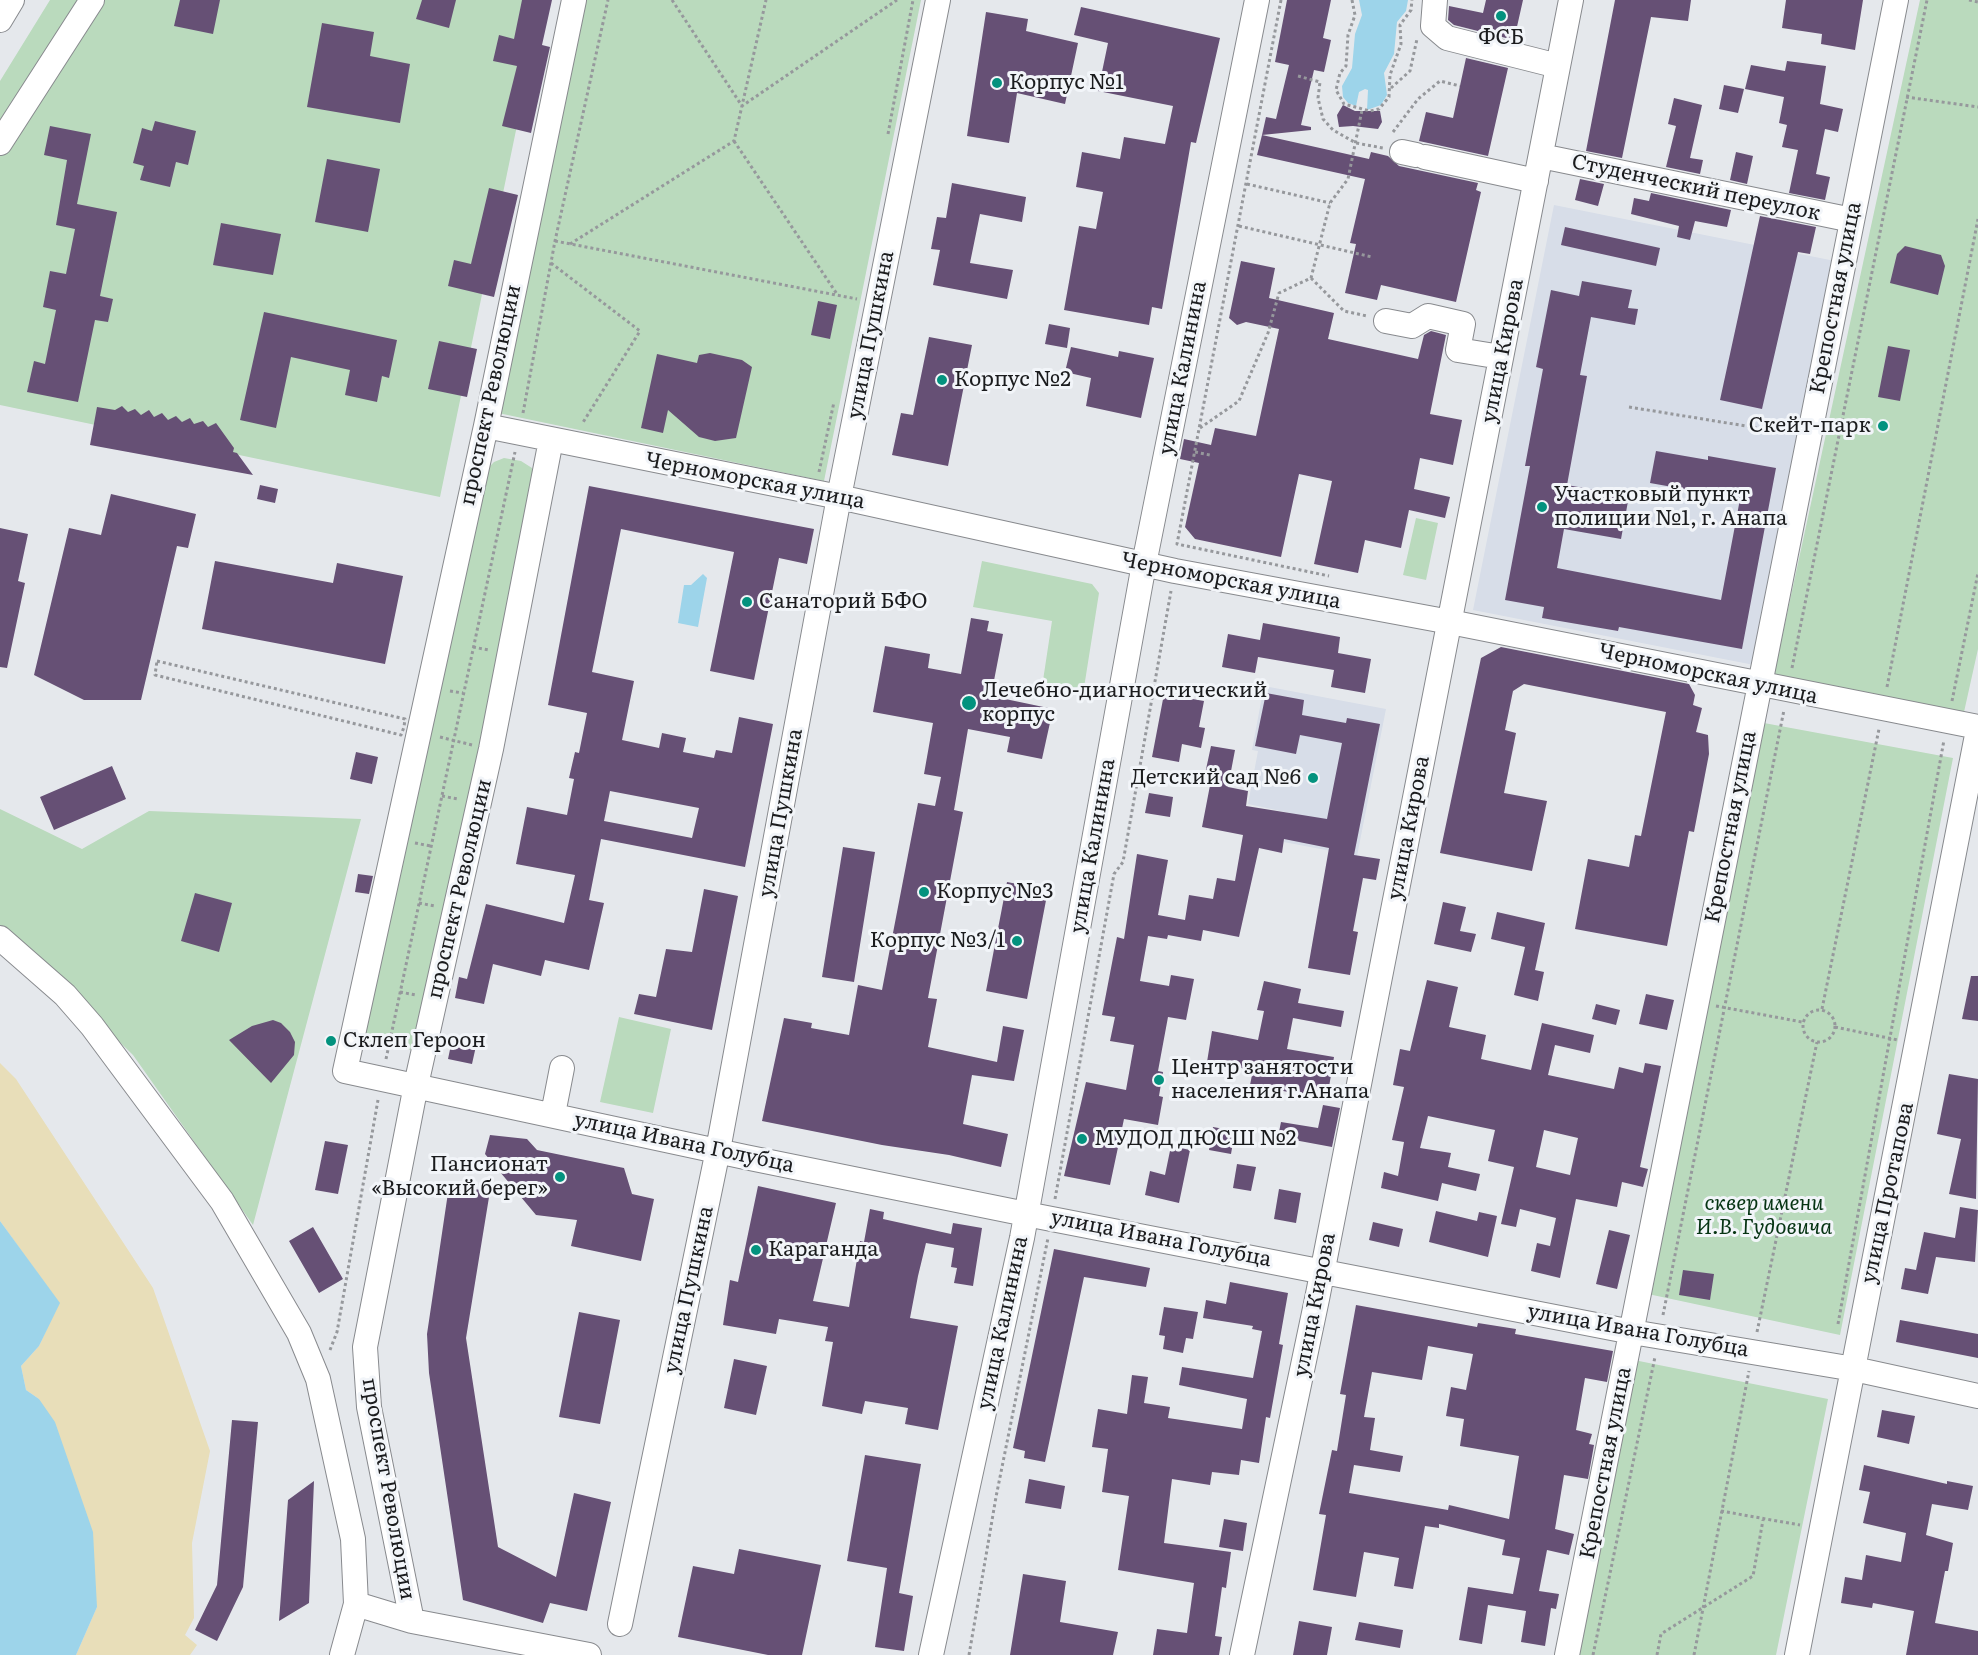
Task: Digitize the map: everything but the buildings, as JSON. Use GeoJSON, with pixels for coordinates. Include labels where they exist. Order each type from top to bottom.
{"type":"FeatureCollection","features":[{"type":"Feature","properties":{"kind":"street"},"geometry":{"type":"LineString","coordinates":[[0,20],[12,0]]}},
{"type":"Feature","properties":{"kind":"street"},"geometry":{"type":"LineString","coordinates":[[0,143],[92,0]]}},
{"type":"Feature","properties":{"kind":"street","name":"проспект Революции"},"geometry":{"type":"LineString","coordinates":[[345,1071],[407,728],[486,426],[574,0]]}},
{"type":"Feature","properties":{"kind":"street","name":"улица Пушкина"},"geometry":{"type":"LineString","coordinates":[[620,1624],[718,1150],[839,497],[867,301],[938,0]]}},
{"type":"Feature","properties":{"kind":"street","name":"улица Калинина"},"geometry":{"type":"LineString","coordinates":[[931,1655],[1026,1214],[1144,564],[1257,0]]}},
{"type":"Feature","properties":{"kind":"street"},"geometry":{"type":"LineString","coordinates":[[1436,0],[1433,26],[1447,38],[1558,66]]}},
{"type":"Feature","properties":{"kind":"street","name":"улица Кирова"},"geometry":{"type":"LineString","coordinates":[[1242,1655],[1323,1270],[1571,0]]}},
{"type":"Feature","properties":{"kind":"street","name":"Крепостная улица"},"geometry":{"type":"LineString","coordinates":[[1567,1655],[1896,0]]}},
{"type":"Feature","properties":{"kind":"street"},"geometry":{"type":"LineString","coordinates":[[1406,153],[1536,182]]}},
{"type":"Feature","properties":{"kind":"street","name":"Студенческий переулок"},"geometry":{"type":"LineString","coordinates":[[1541,156],[1852,220]]}},
{"type":"Feature","properties":{"kind":"street"},"geometry":{"type":"LineString","coordinates":[[1386,321],[1412,326],[1428,316],[1462,324],[1458,350],[1502,357]]}},
{"type":"Feature","properties":{"kind":"street","name":"Черноморская улица"},"geometry":{"type":"LineString","coordinates":[[486,426],[526,425],[551,440],[839,497],[1144,564],[1450,622],[1978,729]]}},
{"type":"Feature","properties":{"kind":"street","name":"проспект Революции"},"geometry":{"type":"LineString","coordinates":[[412,1621],[369,1407],[365,1347],[416,1085],[491,749],[551,440]]}},
{"type":"Feature","properties":{"kind":"street","name":"улица Протапова"},"geometry":{"type":"LineString","coordinates":[[1797,1655],[1919,1044],[1978,729]]}},
{"type":"Feature","properties":{"kind":"street"},"geometry":{"type":"LineString","coordinates":[[0,938],[65,995],[92,1026],[222,1201],[299,1333],[318,1379],[352,1539],[357,1604],[342,1655]]}},
{"type":"Feature","properties":{"kind":"street"},"geometry":{"type":"LineString","coordinates":[[553,1114],[562,1068]]}},
{"type":"Feature","properties":{"kind":"street","name":"улица Ивана Голубца"},"geometry":{"type":"LineString","coordinates":[[345,1071],[1026,1214],[1632,1332],[1854,1369],[1978,1396]]}},
{"type":"Feature","properties":{"kind":"street"},"geometry":{"type":"LineString","coordinates":[[357,1604],[412,1621],[589,1655]]}},
{"type":"Feature","properties":{"kind":"path"},"geometry":{"type":"LineString","coordinates":[[318,1379],[337,1332],[382,1078],[454,740],[526,425],[522,414],[555,241],[608,0]]}},
{"type":"Feature","properties":{"kind":"path"},"geometry":{"type":"LineString","coordinates":[[672,0],[742,106]]}},
{"type":"Feature","properties":{"kind":"path"},"geometry":{"type":"LineString","coordinates":[[570,244],[734,141],[766,0]]}},
{"type":"Feature","properties":{"kind":"path"},"geometry":{"type":"LineString","coordinates":[[742,106],[897,0]]}},
{"type":"Feature","properties":{"kind":"path"},"geometry":{"type":"LineString","coordinates":[[887,138],[913,0]]}},
{"type":"Feature","properties":{"kind":"path"},"geometry":{"type":"LineString","coordinates":[[1281,0],[1177,543],[1338,578]]}},
{"type":"Feature","properties":{"kind":"path"},"geometry":{"type":"LineString","coordinates":[[1352,0],[1355,15],[1348,34],[1346,66],[1340,73],[1336,90],[1344,104],[1362,110],[1379,110],[1385,105],[1391,88],[1390,75],[1398,56],[1401,25],[1411,10],[1412,0]]}},
{"type":"Feature","properties":{"kind":"path"},"geometry":{"type":"LineString","coordinates":[[1593,1655],[1927,0]]}},
{"type":"Feature","properties":{"kind":"path"},"geometry":{"type":"LineString","coordinates":[[1969,0],[1978,2]]}},
{"type":"Feature","properties":{"kind":"path"},"geometry":{"type":"LineString","coordinates":[[1406,18],[1411,27]]}},
{"type":"Feature","properties":{"kind":"path"},"geometry":{"type":"LineString","coordinates":[[1391,88],[1410,71],[1417,36]]}},
{"type":"Feature","properties":{"kind":"path"},"geometry":{"type":"LineString","coordinates":[[1298,76],[1320,82],[1318,98],[1323,119],[1333,130],[1356,143],[1406,153],[1418,99],[1440,81],[1460,86]]}},
{"type":"Feature","properties":{"kind":"path"},"geometry":{"type":"LineString","coordinates":[[1906,97],[1978,107]]}},
{"type":"Feature","properties":{"kind":"path"},"geometry":{"type":"LineString","coordinates":[[1200,428],[1239,401],[1268,333],[1279,293],[1311,278],[1330,203],[1348,179],[1362,110]]}},
{"type":"Feature","properties":{"kind":"path"},"geometry":{"type":"LineString","coordinates":[[734,141],[838,296]]}},
{"type":"Feature","properties":{"kind":"path"},"geometry":{"type":"LineString","coordinates":[[1247,184],[1330,203]]}},
{"type":"Feature","properties":{"kind":"path"},"geometry":{"type":"LineString","coordinates":[[1821,1009],[1883,710],[1978,219]]}},
{"type":"Feature","properties":{"kind":"path"},"geometry":{"type":"LineString","coordinates":[[1239,226],[1372,257]]}},
{"type":"Feature","properties":{"kind":"path"},"geometry":{"type":"LineString","coordinates":[[555,241],[867,301]]}},
{"type":"Feature","properties":{"kind":"path"},"geometry":{"type":"LineString","coordinates":[[551,263],[640,331],[581,425],[592,428]]}},
{"type":"Feature","properties":{"kind":"path"},"geometry":{"type":"LineString","coordinates":[[1311,278],[1344,311],[1386,321]]}},
{"type":"Feature","properties":{"kind":"path"},"geometry":{"type":"LineString","coordinates":[[859,288],[867,301]]}},
{"type":"Feature","properties":{"kind":"path"},"geometry":{"type":"LineString","coordinates":[[818,475],[836,393]]}},
{"type":"Feature","properties":{"kind":"path"},"geometry":{"type":"LineString","coordinates":[[1629,407],[1809,436]]}},
{"type":"Feature","properties":{"kind":"path"},"geometry":{"type":"LineString","coordinates":[[1195,452],[1210,455]]}},
{"type":"Feature","properties":{"kind":"path"},"geometry":{"type":"LineString","coordinates":[[1837,1330],[1947,721],[1978,573]]}},
{"type":"Feature","properties":{"kind":"path"},"geometry":{"type":"LineString","coordinates":[[969,1655],[996,1497],[1052,1219],[1114,874],[1123,862],[1171,587]]}},
{"type":"Feature","properties":{"kind":"path"},"geometry":{"type":"LineString","coordinates":[[407,728],[155,675],[157,661],[491,749]]}},
{"type":"Feature","properties":{"kind":"path"},"geometry":{"type":"LineString","coordinates":[[1696,1002],[1802,1022]]}},
{"type":"Feature","properties":{"kind":"path"},"geometry":{"type":"LineString","coordinates":[[1821,1009],[1833,1017],[1835,1027],[1828,1039],[1817,1042],[1804,1034],[1802,1022],[1812,1010],[1821,1009]]}},
{"type":"Feature","properties":{"kind":"path"},"geometry":{"type":"LineString","coordinates":[[1835,1027],[1919,1044]]}},
{"type":"Feature","properties":{"kind":"path"},"geometry":{"type":"LineString","coordinates":[[1721,1511],[1800,1525]]}},
{"type":"Feature","properties":{"kind":"path"},"geometry":{"type":"LineString","coordinates":[[1797,1536],[1802,1514]]}},
{"type":"Feature","properties":{"kind":"path"},"geometry":{"type":"LineString","coordinates":[[1657,1655],[1661,1634],[1753,1576],[1763,1520]]}},
{"type":"Feature","properties":{"kind":"shaded area"},"geometry":{"type":"Polygon","coordinates":[[[1554,205],[1835,261],[1754,665],[1473,610],[1554,205]]]}},
{"type":"Feature","properties":{"kind":"shaded area","name":"Детский сад №6"},"geometry":{"type":"Polygon","coordinates":[[[1264,686],[1386,709],[1357,856],[1284,842],[1290,813],[1248,804],[1258,751],[1252,750],[1264,686]]]}},
{"type":"Feature","properties":{"kind":"green space"},"geometry":{"type":"Polygon","coordinates":[[[50,0],[543,0],[440,497],[0,405],[0,81],[50,0]]]}},
{"type":"Feature","properties":{"kind":"green space"},"geometry":{"type":"Polygon","coordinates":[[[582,0],[921,0],[824,481],[498,413],[582,0]]]}},
{"type":"Feature","properties":{"kind":"green space"},"geometry":{"type":"Polygon","coordinates":[[[1920,0],[1978,0],[1978,649],[1964,712],[1774,674],[1920,0]]]}},
{"type":"Feature","properties":{"kind":"green space"},"geometry":{"type":"Polygon","coordinates":[[[504,458],[521,461],[532,468],[537,479],[417,1051],[364,1041],[482,474],[494,462],[504,458]]]}},
{"type":"Feature","properties":{"kind":"green space"},"geometry":{"type":"Polygon","coordinates":[[[1416,518],[1438,523],[1426,580],[1403,575],[1416,518]]]}},
{"type":"Feature","properties":{"kind":"green space"},"geometry":{"type":"Polygon","coordinates":[[[982,561],[1092,584],[1099,593],[1083,694],[1042,687],[1052,621],[973,607],[982,561]]]}},
{"type":"Feature","properties":{"kind":"green space","name":"сквер имени И.В. Гудовича"},"geometry":{"type":"Polygon","coordinates":[[[1764,723],[1953,758],[1840,1335],[1648,1294],[1764,723]]]}},
{"type":"Feature","properties":{"kind":"green space"},"geometry":{"type":"Polygon","coordinates":[[[0,809],[82,849],[149,811],[361,819],[253,1225],[133,1055],[0,926],[0,809]]]}},
{"type":"Feature","properties":{"kind":"green space"},"geometry":{"type":"Polygon","coordinates":[[[619,1017],[671,1029],[653,1113],[600,1102],[619,1017]]]}},
{"type":"Feature","properties":{"kind":"green space"},"geometry":{"type":"Polygon","coordinates":[[[1634,1360],[1828,1399],[1776,1655],[1572,1655],[1634,1360]]]}},
{"type":"Feature","properties":{"kind":"sand"},"geometry":{"type":"Polygon","coordinates":[[[0,1063],[16,1079],[153,1288],[210,1451],[192,1543],[194,1618],[185,1635],[197,1645],[190,1655],[76,1655],[97,1607],[39,1399],[26,1390],[21,1366],[39,1346],[59,1303],[0,1221],[0,1063]]]}},
{"type":"Feature","properties":{"kind":"water"},"geometry":{"type":"Polygon","coordinates":[[[1359,0],[1408,0],[1406,11],[1397,22],[1394,54],[1384,73],[1387,95],[1381,105],[1367,110],[1368,90],[1359,92],[1356,106],[1348,103],[1343,97],[1342,86],[1352,68],[1355,34],[1362,15],[1359,0]]]}},
{"type":"Feature","properties":{"kind":"water"},"geometry":{"type":"Polygon","coordinates":[[[703,574],[707,578],[698,627],[678,623],[684,585],[691,585],[703,574]]]}},
{"type":"Feature","properties":{"kind":"water"},"geometry":{"type":"Polygon","coordinates":[[[0,1221],[60,1303],[39,1346],[21,1366],[26,1390],[39,1399],[55,1422],[93,1532],[97,1607],[76,1655],[0,1655],[0,1221]]]}},
{"type":"Feature","properties":{"kind":"place","name":"ФСБ"},"geometry":{"type":"Point","coordinates":[1501,16]}},
{"type":"Feature","properties":{"kind":"place","name":"Корпус №1"},"geometry":{"type":"Point","coordinates":[997,83]}},
{"type":"Feature","properties":{"kind":"place","name":"Корпус №2"},"geometry":{"type":"Point","coordinates":[942,380]}},
{"type":"Feature","properties":{"kind":"place","name":"Скейт-парк"},"geometry":{"type":"Point","coordinates":[1883,426]}},
{"type":"Feature","properties":{"kind":"place","name":"Участковый пункт полиции №1, г. Анапа"},"geometry":{"type":"Point","coordinates":[1542,507]}},
{"type":"Feature","properties":{"kind":"place","name":"Санаторий БФО"},"geometry":{"type":"Point","coordinates":[747,602]}},
{"type":"Feature","properties":{"kind":"place","name":"Лечебно-диагностический корпус"},"geometry":{"type":"Point","coordinates":[969,703]}},
{"type":"Feature","properties":{"kind":"place","name":"Детский сад №6"},"geometry":{"type":"Point","coordinates":[1313,778]}},
{"type":"Feature","properties":{"kind":"place","name":"Корпус №3"},"geometry":{"type":"Point","coordinates":[924,892]}},
{"type":"Feature","properties":{"kind":"place","name":"Корпус №3/1"},"geometry":{"type":"Point","coordinates":[1017,941]}},
{"type":"Feature","properties":{"kind":"place","name":"Склеп Героон"},"geometry":{"type":"Point","coordinates":[331,1041]}},
{"type":"Feature","properties":{"kind":"place","name":"Центр занятости населения г.Анапа"},"geometry":{"type":"Point","coordinates":[1159,1080]}},
{"type":"Feature","properties":{"kind":"place","name":"МУДОД ДЮСШ №2"},"geometry":{"type":"Point","coordinates":[1082,1139]}},
{"type":"Feature","properties":{"kind":"place","name":"Пансионат «Высокий берег»"},"geometry":{"type":"Point","coordinates":[560,1177]}},
{"type":"Feature","properties":{"kind":"place","name":"Караганда"},"geometry":{"type":"Point","coordinates":[756,1250]}}]}
